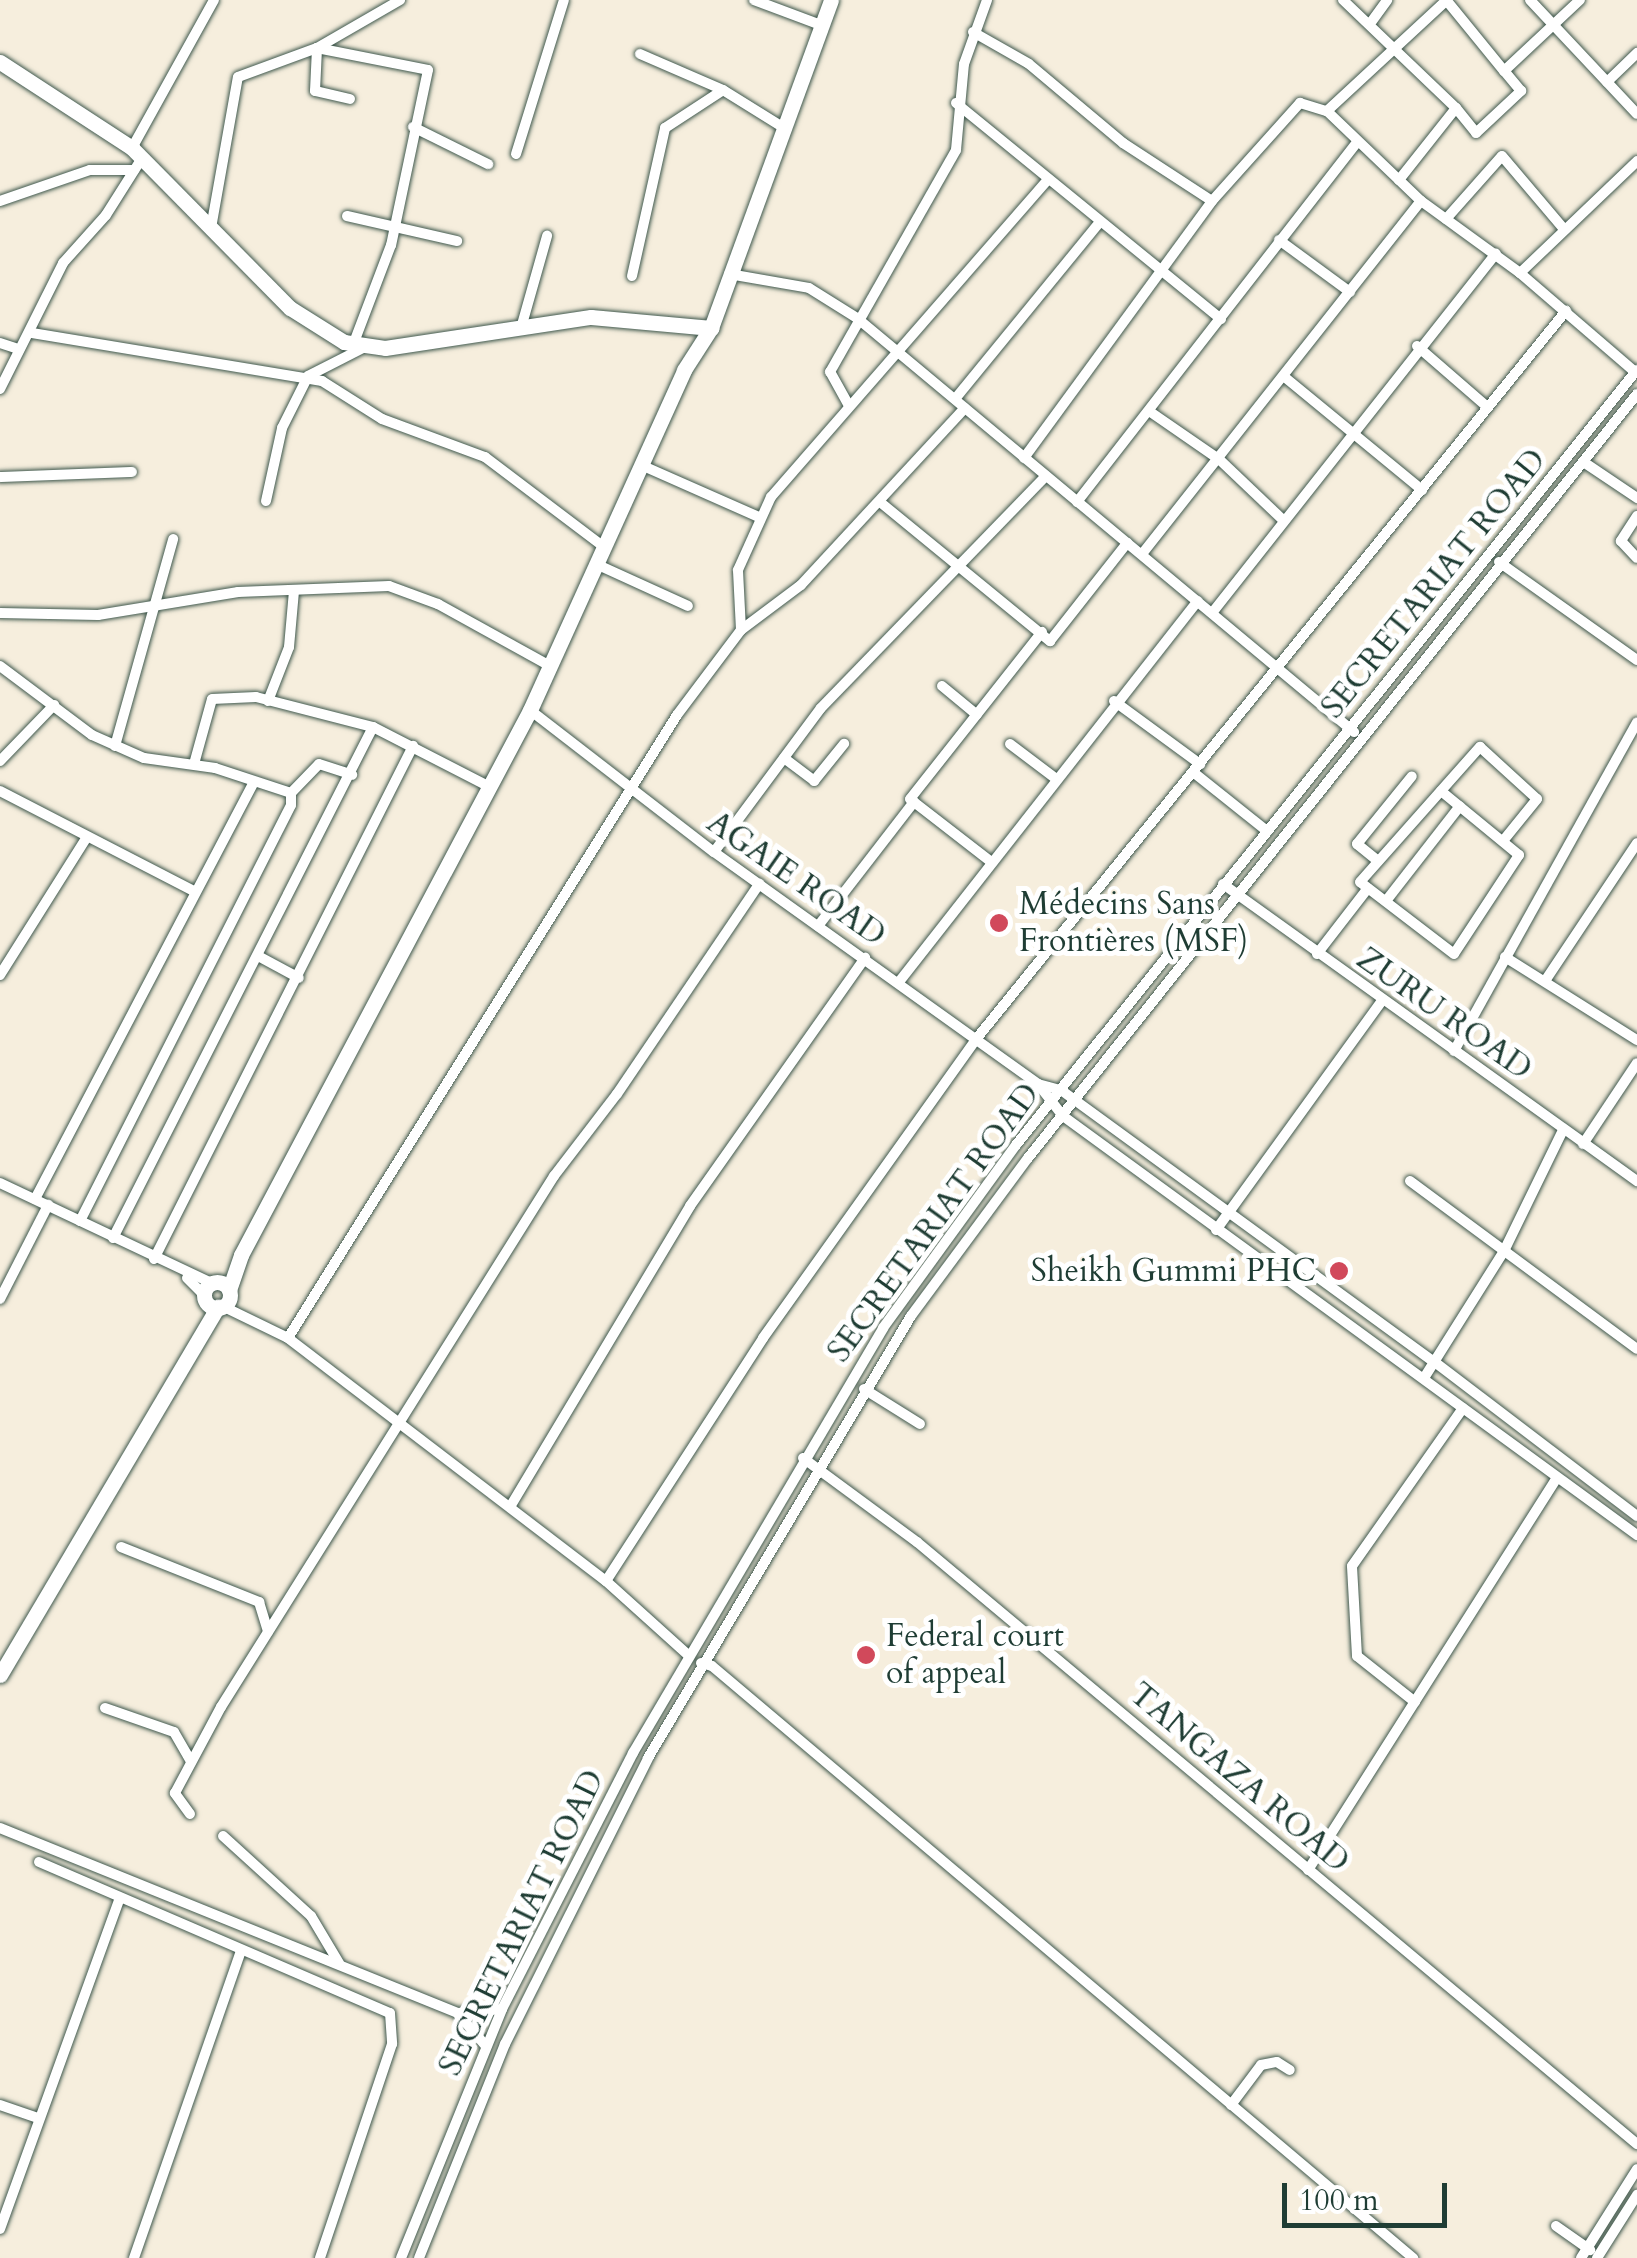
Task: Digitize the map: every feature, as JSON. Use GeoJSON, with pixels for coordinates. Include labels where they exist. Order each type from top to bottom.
{"type":"FeatureCollection","features":[{"type":"Feature","properties":{"kind":"street"},"geometry":{"type":"LineString","coordinates":[[211,228],[238,76],[317,48],[400,0]]}},
{"type":"Feature","properties":{"kind":"street"},"geometry":{"type":"LineString","coordinates":[[516,154],[564,0]]}},
{"type":"Feature","properties":{"kind":"street"},"geometry":{"type":"LineString","coordinates":[[754,0],[820,25]]}},
{"type":"Feature","properties":{"kind":"street"},"geometry":{"type":"LineString","coordinates":[[0,1675],[194,1341],[486,785],[530,710],[684,370],[711,328],[832,0]]}},
{"type":"Feature","properties":{"kind":"street"},"geometry":{"type":"LineString","coordinates":[[848,404],[830,372],[857,318],[956,150],[956,103],[974,32],[987,0]]}},
{"type":"Feature","properties":{"kind":"street"},"geometry":{"type":"LineString","coordinates":[[1327,111],[1396,46],[1447,0],[1522,91],[1476,133],[1456,108],[1396,46],[1372,21],[1343,0]]}},
{"type":"Feature","properties":{"kind":"street"},"geometry":{"type":"LineString","coordinates":[[1372,21],[1387,0]]}},
{"type":"Feature","properties":{"kind":"street"},"geometry":{"type":"LineString","coordinates":[[1530,0],[1637,114]]}},
{"type":"Feature","properties":{"kind":"street"},"geometry":{"type":"LineString","coordinates":[[1504,71],[1580,0]]}},
{"type":"Feature","properties":{"kind":"street"},"geometry":{"type":"LineString","coordinates":[[0,390],[16,348],[32,333],[64,263],[106,215],[209,2]]}},
{"type":"Feature","properties":{"kind":"street"},"geometry":{"type":"LineString","coordinates":[[974,32],[1029,64],[1123,144],[1212,201]]}},
{"type":"Feature","properties":{"kind":"street"},"geometry":{"type":"LineString","coordinates":[[317,48],[314,91],[350,99]]}},
{"type":"Feature","properties":{"kind":"street"},"geometry":{"type":"LineString","coordinates":[[317,48],[428,70],[396,225],[358,347]]}},
{"type":"Feature","properties":{"kind":"street"},"geometry":{"type":"LineString","coordinates":[[1607,82],[1637,53]]}},
{"type":"Feature","properties":{"kind":"street"},"geometry":{"type":"LineString","coordinates":[[640,54],[722,90],[784,128]]}},
{"type":"Feature","properties":{"kind":"street"},"geometry":{"type":"LineString","coordinates":[[0,62],[136,159],[290,308],[358,347]]}},
{"type":"Feature","properties":{"kind":"street"},"geometry":{"type":"LineString","coordinates":[[632,276],[665,128],[722,90]]}},
{"type":"Feature","properties":{"kind":"street"},"geometry":{"type":"LineString","coordinates":[[956,103],[1221,318]]}},
{"type":"Feature","properties":{"kind":"street"},"geometry":{"type":"LineString","coordinates":[[1024,458],[1090,360],[1163,271],[1212,201],[1293,106],[1327,111],[1421,201],[1496,254],[1636,371]]}},
{"type":"Feature","properties":{"kind":"street"},"geometry":{"type":"LineString","coordinates":[[1398,180],[1456,108]]}},
{"type":"Feature","properties":{"kind":"street"},"geometry":{"type":"LineString","coordinates":[[414,127],[488,164]]}},
{"type":"Feature","properties":{"kind":"street"},"geometry":{"type":"LineString","coordinates":[[1077,502],[1358,142]]}},
{"type":"Feature","properties":{"kind":"street"},"geometry":{"type":"LineString","coordinates":[[1446,219],[1502,156],[1564,230]]}},
{"type":"Feature","properties":{"kind":"street"},"geometry":{"type":"LineString","coordinates":[[0,200],[136,159]]}},
{"type":"Feature","properties":{"kind":"street"},"geometry":{"type":"LineString","coordinates":[[1520,273],[1637,161]]}},
{"type":"Feature","properties":{"kind":"street"},"geometry":{"type":"LineString","coordinates":[[741,630],[738,570],[759,517],[848,404],[1048,179]]}},
{"type":"Feature","properties":{"kind":"street"},"geometry":{"type":"LineString","coordinates":[[1142,554],[1286,379],[1421,201]]}},
{"type":"Feature","properties":{"kind":"street"},"geometry":{"type":"LineString","coordinates":[[347,216],[457,240]]}},
{"type":"Feature","properties":{"kind":"street"},"geometry":{"type":"LineString","coordinates":[[955,399],[1100,222]]}},
{"type":"Feature","properties":{"kind":"street"},"geometry":{"type":"LineString","coordinates":[[521,328],[547,236]]}},
{"type":"Feature","properties":{"kind":"street"},"geometry":{"type":"LineString","coordinates":[[1279,240],[1350,292]]}},
{"type":"Feature","properties":{"kind":"street"},"geometry":{"type":"LineString","coordinates":[[1212,612],[1417,346],[1496,254]]}},
{"type":"Feature","properties":{"kind":"street"},"geometry":{"type":"LineString","coordinates":[[730,274],[809,288],[857,318],[1362,740]]}},
{"type":"Feature","properties":{"kind":"street"},"geometry":{"type":"LineString","coordinates":[[606,1581],[763,1338],[977,1038],[1280,669],[1485,405],[1566,311]]}},
{"type":"Feature","properties":{"kind":"street"},"geometry":{"type":"LineString","coordinates":[[266,501],[282,428],[308,376],[358,347],[591,316],[711,328]]}},
{"type":"Feature","properties":{"kind":"street"},"geometry":{"type":"LineString","coordinates":[[32,333],[308,376],[382,419],[485,457],[604,546]]}},
{"type":"Feature","properties":{"kind":"street"},"geometry":{"type":"LineString","coordinates":[[0,343],[16,348]]}},
{"type":"Feature","properties":{"kind":"street"},"geometry":{"type":"LineString","coordinates":[[1417,346],[1485,405]]}},
{"type":"Feature","properties":{"kind":"street","name":"SECRETARIAT ROAD"},"geometry":{"type":"LineString","coordinates":[[401,2258],[502,2010],[687,1654],[803,1458],[929,1261],[1223,884],[1636,371]]}},
{"type":"Feature","properties":{"kind":"street"},"geometry":{"type":"LineString","coordinates":[[1286,379],[1422,490]]}},
{"type":"Feature","properties":{"kind":"street","name":"SECRETARIAT ROAD"},"geometry":{"type":"LineString","coordinates":[[419,2258],[512,2031],[700,1663],[864,1389],[947,1264],[1637,394]]}},
{"type":"Feature","properties":{"kind":"street"},"geometry":{"type":"LineString","coordinates":[[288,1338],[628,788],[741,630],[781,604],[965,408]]}},
{"type":"Feature","properties":{"kind":"street"},"geometry":{"type":"LineString","coordinates":[[1149,410],[1220,460],[1281,518]]}},
{"type":"Feature","properties":{"kind":"street"},"geometry":{"type":"LineString","coordinates":[[1585,463],[1637,498]]}},
{"type":"Feature","properties":{"kind":"street"},"geometry":{"type":"LineString","coordinates":[[641,465],[759,517]]}},
{"type":"Feature","properties":{"kind":"street"},"geometry":{"type":"LineString","coordinates":[[0,478],[132,472]]}},
{"type":"Feature","properties":{"kind":"street"},"geometry":{"type":"LineString","coordinates":[[714,852],[820,708],[1046,476]]}},
{"type":"Feature","properties":{"kind":"street"},"geometry":{"type":"LineString","coordinates":[[880,502],[1050,641],[1128,543]]}},
{"type":"Feature","properties":{"kind":"street"},"geometry":{"type":"LineString","coordinates":[[1637,516],[1621,541],[1637,558]]}},
{"type":"Feature","properties":{"kind":"street"},"geometry":{"type":"LineString","coordinates":[[115,746],[173,538]]}},
{"type":"Feature","properties":{"kind":"street"},"geometry":{"type":"LineString","coordinates":[[1490,554],[1637,660]]}},
{"type":"Feature","properties":{"kind":"street"},"geometry":{"type":"LineString","coordinates":[[596,564],[688,606]]}},
{"type":"Feature","properties":{"kind":"street"},"geometry":{"type":"LineString","coordinates":[[0,613],[98,615],[238,592],[402,590],[550,666]]}},
{"type":"Feature","properties":{"kind":"street"},"geometry":{"type":"LineString","coordinates":[[268,701],[289,648],[294,592]]}},
{"type":"Feature","properties":{"kind":"street"},"geometry":{"type":"LineString","coordinates":[[899,982],[1114,701],[1198,601]]}},
{"type":"Feature","properties":{"kind":"street"},"geometry":{"type":"LineString","coordinates":[[818,926],[1042,632]]}},
{"type":"Feature","properties":{"kind":"street"},"geometry":{"type":"LineString","coordinates":[[0,666],[115,746],[144,758],[194,764],[291,792]]}},
{"type":"Feature","properties":{"kind":"street"},"geometry":{"type":"LineString","coordinates":[[942,686],[977,715]]}},
{"type":"Feature","properties":{"kind":"street"},"geometry":{"type":"LineString","coordinates":[[194,764],[212,699],[268,701],[373,728],[486,785]]}},
{"type":"Feature","properties":{"kind":"street"},"geometry":{"type":"LineString","coordinates":[[1114,701],[1197,768],[1266,831]]}},
{"type":"Feature","properties":{"kind":"street"},"geometry":{"type":"LineString","coordinates":[[0,760],[54,705]]}},
{"type":"Feature","properties":{"kind":"street","name":"AGAIE ROAD"},"geometry":{"type":"LineString","coordinates":[[530,710],[714,852],[1038,1084]]}},
{"type":"Feature","properties":{"kind":"street"},"geometry":{"type":"LineString","coordinates":[[1454,1051],[1637,722]]}},
{"type":"Feature","properties":{"kind":"street"},"geometry":{"type":"LineString","coordinates":[[112,1238],[260,958],[373,728]]}},
{"type":"Feature","properties":{"kind":"street"},"geometry":{"type":"LineString","coordinates":[[784,758],[814,781],[844,744]]}},
{"type":"Feature","properties":{"kind":"street"},"geometry":{"type":"LineString","coordinates":[[1010,744],[1055,778]]}},
{"type":"Feature","properties":{"kind":"street"},"geometry":{"type":"LineString","coordinates":[[154,1259],[300,978],[413,746]]}},
{"type":"Feature","properties":{"kind":"street"},"geometry":{"type":"LineString","coordinates":[[1441,790],[1519,855],[1454,954],[1360,882],[1441,790],[1480,747],[1537,800],[1503,841]]}},
{"type":"Feature","properties":{"kind":"street"},"geometry":{"type":"LineString","coordinates":[[80,1222],[291,792],[319,764],[352,775]]}},
{"type":"Feature","properties":{"kind":"street"},"geometry":{"type":"LineString","coordinates":[[1378,862],[1357,844],[1412,776]]}},
{"type":"Feature","properties":{"kind":"street"},"geometry":{"type":"LineString","coordinates":[[34,1199],[253,783]]}},
{"type":"Feature","properties":{"kind":"street"},"geometry":{"type":"LineString","coordinates":[[0,791],[194,891]]}},
{"type":"Feature","properties":{"kind":"street"},"geometry":{"type":"LineString","coordinates":[[914,802],[990,861]]}},
{"type":"Feature","properties":{"kind":"street"},"geometry":{"type":"LineString","coordinates":[[1386,901],[1460,806]]}},
{"type":"Feature","properties":{"kind":"street"},"geometry":{"type":"LineString","coordinates":[[0,975],[87,838]]}},
{"type":"Feature","properties":{"kind":"street"},"geometry":{"type":"LineString","coordinates":[[1547,978],[1637,843]]}},
{"type":"Feature","properties":{"kind":"street"},"geometry":{"type":"LineString","coordinates":[[190,1814],[175,1796],[190,1760],[554,1176],[618,1094],[759,884]]}},
{"type":"Feature","properties":{"kind":"street","name":"ZURU ROAD"},"geometry":{"type":"LineString","coordinates":[[1223,884],[1637,1181]]}},
{"type":"Feature","properties":{"kind":"street"},"geometry":{"type":"LineString","coordinates":[[1317,954],[1368,888]]}},
{"type":"Feature","properties":{"kind":"street"},"geometry":{"type":"LineString","coordinates":[[1505,957],[1547,978],[1637,1040]]}},
{"type":"Feature","properties":{"kind":"street"},"geometry":{"type":"LineString","coordinates":[[260,958],[300,978]]}},
{"type":"Feature","properties":{"kind":"street"},"geometry":{"type":"LineString","coordinates":[[510,1507],[670,1237],[865,958]]}},
{"type":"Feature","properties":{"kind":"street"},"geometry":{"type":"LineString","coordinates":[[1216,1230],[1382,1001]]}},
{"type":"Feature","properties":{"kind":"street"},"geometry":{"type":"LineString","coordinates":[[1583,1144],[1637,1063]]}},
{"type":"Feature","properties":{"kind":"street"},"geometry":{"type":"LineString","coordinates":[[1038,1084],[1061,1090],[1075,1100],[1227,1215],[1436,1362],[1637,1516]]}},
{"type":"Feature","properties":{"kind":"street"},"geometry":{"type":"LineString","coordinates":[[1038,1084],[1050,1105],[1063,1116],[1637,1536]]}},
{"type":"Feature","properties":{"kind":"street"},"geometry":{"type":"LineString","coordinates":[[1424,1378],[1504,1251],[1563,1130]]}},
{"type":"Feature","properties":{"kind":"street"},"geometry":{"type":"LineString","coordinates":[[1410,1181],[1637,1349]]}},
{"type":"Feature","properties":{"kind":"street"},"geometry":{"type":"LineString","coordinates":[[0,1183],[182,1273],[288,1338],[398,1426],[606,1581],[687,1654]]}},
{"type":"Feature","properties":{"kind":"street"},"geometry":{"type":"LineString","coordinates":[[0,1299],[48,1205]]}},
{"type":"Feature","properties":{"kind":"street"},"geometry":{"type":"LineString","coordinates":[[864,1389],[920,1424]]}},
{"type":"Feature","properties":{"kind":"street"},"geometry":{"type":"LineString","coordinates":[[1415,1702],[1357,1656],[1352,1566],[1463,1408]]}},
{"type":"Feature","properties":{"kind":"street","name":"TANGAZA ROAD"},"geometry":{"type":"LineString","coordinates":[[803,1458],[818,1466],[1637,2144]]}},
{"type":"Feature","properties":{"kind":"street"},"geometry":{"type":"LineString","coordinates":[[1308,1870],[1557,1478]]}},
{"type":"Feature","properties":{"kind":"street"},"geometry":{"type":"LineString","coordinates":[[121,1546],[260,1602],[268,1633]]}},
{"type":"Feature","properties":{"kind":"street"},"geometry":{"type":"LineString","coordinates":[[700,1663],[712,1666],[1413,2258]]}},
{"type":"Feature","properties":{"kind":"street"},"geometry":{"type":"LineString","coordinates":[[105,1708],[174,1732],[190,1760]]}},
{"type":"Feature","properties":{"kind":"street"},"geometry":{"type":"LineString","coordinates":[[0,1828],[458,2013],[502,2010]]}},
{"type":"Feature","properties":{"kind":"street"},"geometry":{"type":"LineString","coordinates":[[222,1836],[311,1916],[340,1964]]}},
{"type":"Feature","properties":{"kind":"street"},"geometry":{"type":"LineString","coordinates":[[40,1862],[241,1951],[365,1997],[392,2018],[392,2044],[320,2258]]}},
{"type":"Feature","properties":{"kind":"street"},"geometry":{"type":"LineString","coordinates":[[0,2229],[119,1900]]}},
{"type":"Feature","properties":{"kind":"street"},"geometry":{"type":"LineString","coordinates":[[134,2258],[241,1951]]}},
{"type":"Feature","properties":{"kind":"street"},"geometry":{"type":"LineString","coordinates":[[458,2013],[486,2046]]}},
{"type":"Feature","properties":{"kind":"street"},"geometry":{"type":"LineString","coordinates":[[1231,2106],[1262,2066],[1276,2062],[1290,2070]]}},
{"type":"Feature","properties":{"kind":"street"},"geometry":{"type":"LineString","coordinates":[[0,2105],[38,2118]]}},
{"type":"Feature","properties":{"kind":"street"},"geometry":{"type":"LineString","coordinates":[[1584,2253],[1637,2169]]}},
{"type":"Feature","properties":{"kind":"street"},"geometry":{"type":"LineString","coordinates":[[1556,2226],[1584,2253],[1600,2257],[1637,2195]]}},
{"type":"Feature","properties":{"kind":"place","name":"Médecins Sans Frontières (MSF)"},"geometry":{"type":"Point","coordinates":[999,923]}},
{"type":"Feature","properties":{"kind":"place","name":"Sheikh Gummi PHC"},"geometry":{"type":"Point","coordinates":[1339,1271]}},
{"type":"Feature","properties":{"kind":"place","name":"Federal court of appeal"},"geometry":{"type":"Point","coordinates":[866,1655]}}]}
